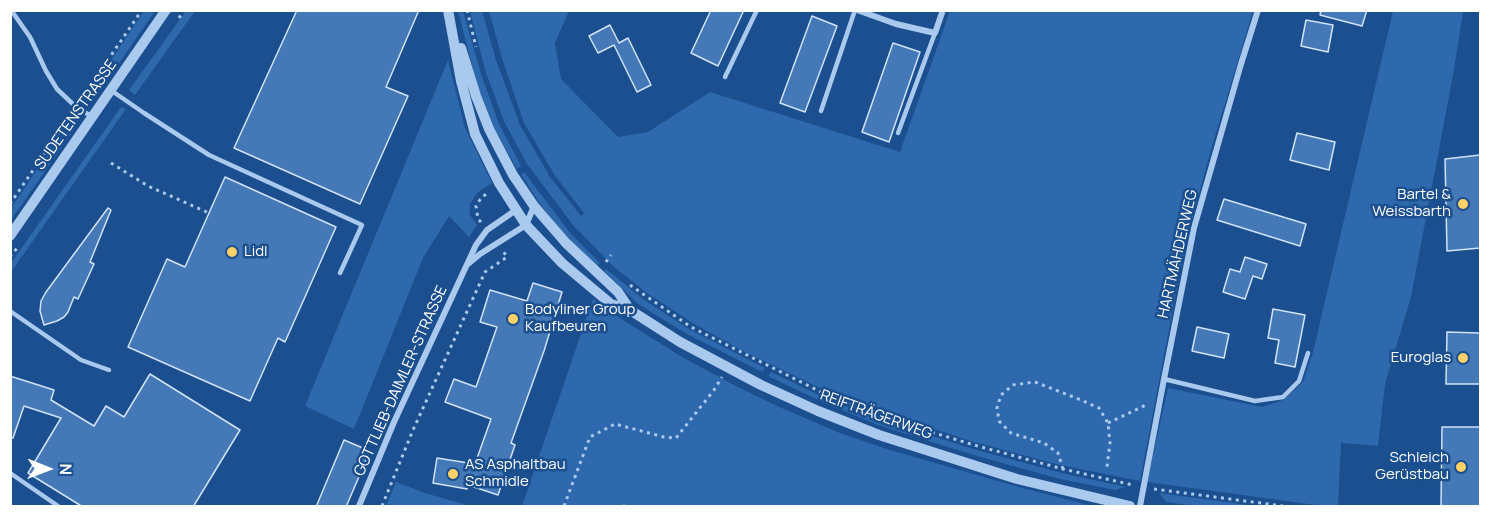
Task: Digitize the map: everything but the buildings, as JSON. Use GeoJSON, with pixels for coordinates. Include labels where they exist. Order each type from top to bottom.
{"type":"FeatureCollection","features":[{"type":"Feature","properties":{"kind":"street","name":"SUDETENSTRASSE"},"geometry":{"type":"LineString","coordinates":[[10,236],[166,10]]}},
{"type":"Feature","properties":{"kind":"street","name":"REIFTRÄGERWEG"},"geometry":{"type":"LineString","coordinates":[[449,10],[461,81],[475,134],[500,184],[526,225],[562,263],[611,304],[630,309],[680,342],[728,368],[818,411],[879,435],[1017,478],[1130,507]]}},
{"type":"Feature","properties":{"kind":"street","name":"REIFTRÄGERWEG"},"geometry":{"type":"LineString","coordinates":[[449,10],[476,96],[489,129],[513,175],[534,206],[566,243],[618,292],[630,309]]}},
{"type":"Feature","properties":{"kind":"street"},"geometry":{"type":"LineString","coordinates":[[856,10],[896,24],[935,33],[943,10]]}},
{"type":"Feature","properties":{"kind":"street","name":"HARTMÄHDERWEG"},"geometry":{"type":"LineString","coordinates":[[1140,507],[1194,228],[1258,10]]}},
{"type":"Feature","properties":{"kind":"street"},"geometry":{"type":"LineString","coordinates":[[516,210],[534,206]]}},
{"type":"Feature","properties":{"kind":"street"},"geometry":{"type":"LineString","coordinates":[[465,266],[526,225],[534,206]]}},
{"type":"Feature","properties":{"kind":"street","name":"GOTTLIEB-DAIMLER-STRASSE"},"geometry":{"type":"LineString","coordinates":[[359,507],[394,422],[476,245],[487,230],[516,210]]}},
{"type":"Feature","properties":{"kind":"lane"},"geometry":{"type":"LineString","coordinates":[[725,77],[757,10]]}},
{"type":"Feature","properties":{"kind":"lane"},"geometry":{"type":"LineString","coordinates":[[821,111],[856,10]]}},
{"type":"Feature","properties":{"kind":"lane"},"geometry":{"type":"LineString","coordinates":[[12,12],[30,37],[57,89],[76,107],[93,117]]}},
{"type":"Feature","properties":{"kind":"lane"},"geometry":{"type":"LineString","coordinates":[[898,133],[935,33]]}},
{"type":"Feature","properties":{"kind":"lane"},"geometry":{"type":"LineString","coordinates":[[111,90],[209,155],[362,225],[340,273]]}},
{"type":"Feature","properties":{"kind":"lane"},"geometry":{"type":"LineString","coordinates":[[10,311],[81,360],[109,370]]}},
{"type":"Feature","properties":{"kind":"lane"},"geometry":{"type":"LineString","coordinates":[[1164,379],[1254,401],[1283,397],[1299,381],[1308,352]]}},
{"type":"Feature","properties":{"kind":"lane"},"geometry":{"type":"LineString","coordinates":[[10,473],[58,507]]}},
{"type":"Feature","properties":{"kind":"path"},"geometry":{"type":"LineString","coordinates":[[467,10],[477,51]]}},
{"type":"Feature","properties":{"kind":"path"},"geometry":{"type":"LineString","coordinates":[[111,163],[148,186],[209,213]]}},
{"type":"Feature","properties":{"kind":"path"},"geometry":{"type":"LineString","coordinates":[[487,230],[478,219],[476,206],[481,198],[500,184]]}},
{"type":"Feature","properties":{"kind":"path"},"geometry":{"type":"LineString","coordinates":[[382,507],[413,430],[485,272],[507,256],[498,243]]}},
{"type":"Feature","properties":{"kind":"path"},"geometry":{"type":"LineString","coordinates":[[605,263],[611,269]]}},
{"type":"Feature","properties":{"kind":"path"},"geometry":{"type":"LineString","coordinates":[[626,282],[691,327],[823,393],[882,417],[1063,470],[1143,487],[1283,507]]}},
{"type":"Feature","properties":{"kind":"path"},"geometry":{"type":"LineString","coordinates":[[1063,470],[1058,453],[1044,443],[1011,433],[999,421],[997,408],[1001,395],[1013,384],[1035,382],[1099,408],[1108,423],[1110,443],[1107,467]]}},
{"type":"Feature","properties":{"kind":"path"},"geometry":{"type":"LineString","coordinates":[[564,507],[590,437],[615,424],[676,438],[714,390]]}},
{"type":"Feature","properties":{"kind":"path"},"geometry":{"type":"LineString","coordinates":[[1108,423],[1161,398]]}},
{"type":"Feature","properties":{"kind":"shaded area"},"geometry":{"type":"Polygon","coordinates":[[[144,11],[155,11],[102,88],[95,84],[144,11]]]}},
{"type":"Feature","properties":{"kind":"shaded area"},"geometry":{"type":"Polygon","coordinates":[[[186,11],[195,11],[135,95],[129,90],[186,11]]]}},
{"type":"Feature","properties":{"kind":"shaded area"},"geometry":{"type":"Polygon","coordinates":[[[458,11],[463,11],[481,74],[499,124],[521,166],[517,169],[492,125],[479,93],[458,11]]]}},
{"type":"Feature","properties":{"kind":"shaded area"},"geometry":{"type":"Polygon","coordinates":[[[470,11],[482,11],[496,60],[520,125],[550,177],[581,216],[584,213],[554,174],[524,123],[489,11],[569,11],[555,43],[561,79],[618,137],[648,132],[710,92],[900,152],[950,11],[1253,11],[1190,228],[1140,481],[1060,465],[974,442],[884,413],[824,390],[741,350],[691,322],[647,293],[613,266],[573,225],[527,164],[504,121],[485,70],[470,11]]]}},
{"type":"Feature","properties":{"kind":"shaded area"},"geometry":{"type":"Polygon","coordinates":[[[1393,11],[1463,11],[1411,297],[1385,384],[1378,446],[1341,443],[1338,506],[1323,506],[1147,482],[1168,388],[1262,407],[1283,400],[1303,382],[1313,352],[1393,11]]]}},
{"type":"Feature","properties":{"kind":"shaded area"},"geometry":{"type":"Polygon","coordinates":[[[448,60],[465,128],[492,183],[477,193],[470,204],[470,215],[477,225],[469,237],[449,216],[423,258],[354,429],[305,406],[448,60]]]}},
{"type":"Feature","properties":{"kind":"shaded area"},"geometry":{"type":"Polygon","coordinates":[[[121,107],[126,109],[11,272],[11,263],[121,107]]]}},
{"type":"Feature","properties":{"kind":"shaded area"},"geometry":{"type":"Polygon","coordinates":[[[68,124],[75,128],[11,220],[11,208],[68,124]]]}},
{"type":"Feature","properties":{"kind":"shaded area"},"geometry":{"type":"Polygon","coordinates":[[[524,172],[571,234],[600,263],[597,266],[569,239],[540,204],[521,174],[524,172]]]}},
{"type":"Feature","properties":{"kind":"shaded area"},"geometry":{"type":"Polygon","coordinates":[[[606,269],[643,299],[689,329],[765,368],[762,372],[685,333],[638,304],[604,271],[606,269]]]}},
{"type":"Feature","properties":{"kind":"shaded area"},"geometry":{"type":"Polygon","coordinates":[[[593,299],[682,357],[777,406],[840,433],[887,449],[1092,506],[522,506],[593,299]]]}},
{"type":"Feature","properties":{"kind":"shaded area"},"geometry":{"type":"Polygon","coordinates":[[[771,372],[821,396],[882,420],[973,449],[1062,473],[1126,487],[1115,490],[1060,479],[878,425],[768,376],[771,372]]]}},
{"type":"Feature","properties":{"kind":"shaded area"},"geometry":{"type":"Polygon","coordinates":[[[396,482],[425,493],[475,506],[386,506],[396,482]]]}},
{"type":"Feature","properties":{"kind":"shaded area"},"geometry":{"type":"Polygon","coordinates":[[[1159,493],[1256,506],[1195,506],[1166,502],[1159,493]]]}},
{"type":"Feature","properties":{"kind":"place","name":"Bartel & Weissbarth"},"geometry":{"type":"Point","coordinates":[1463,204]}},
{"type":"Feature","properties":{"kind":"place","name":"Lidl"},"geometry":{"type":"Point","coordinates":[232,252]}},
{"type":"Feature","properties":{"kind":"place","name":"Bodyliner Group Kaufbeuren"},"geometry":{"type":"Point","coordinates":[513,319]}},
{"type":"Feature","properties":{"kind":"place","name":"Euroglas"},"geometry":{"type":"Point","coordinates":[1463,358]}},
{"type":"Feature","properties":{"kind":"place","name":"Schleich Gerüstbau"},"geometry":{"type":"Point","coordinates":[1461,467]}},
{"type":"Feature","properties":{"kind":"place","name":"AS Asphaltbau Schmidle"},"geometry":{"type":"Point","coordinates":[453,474]}}]}
